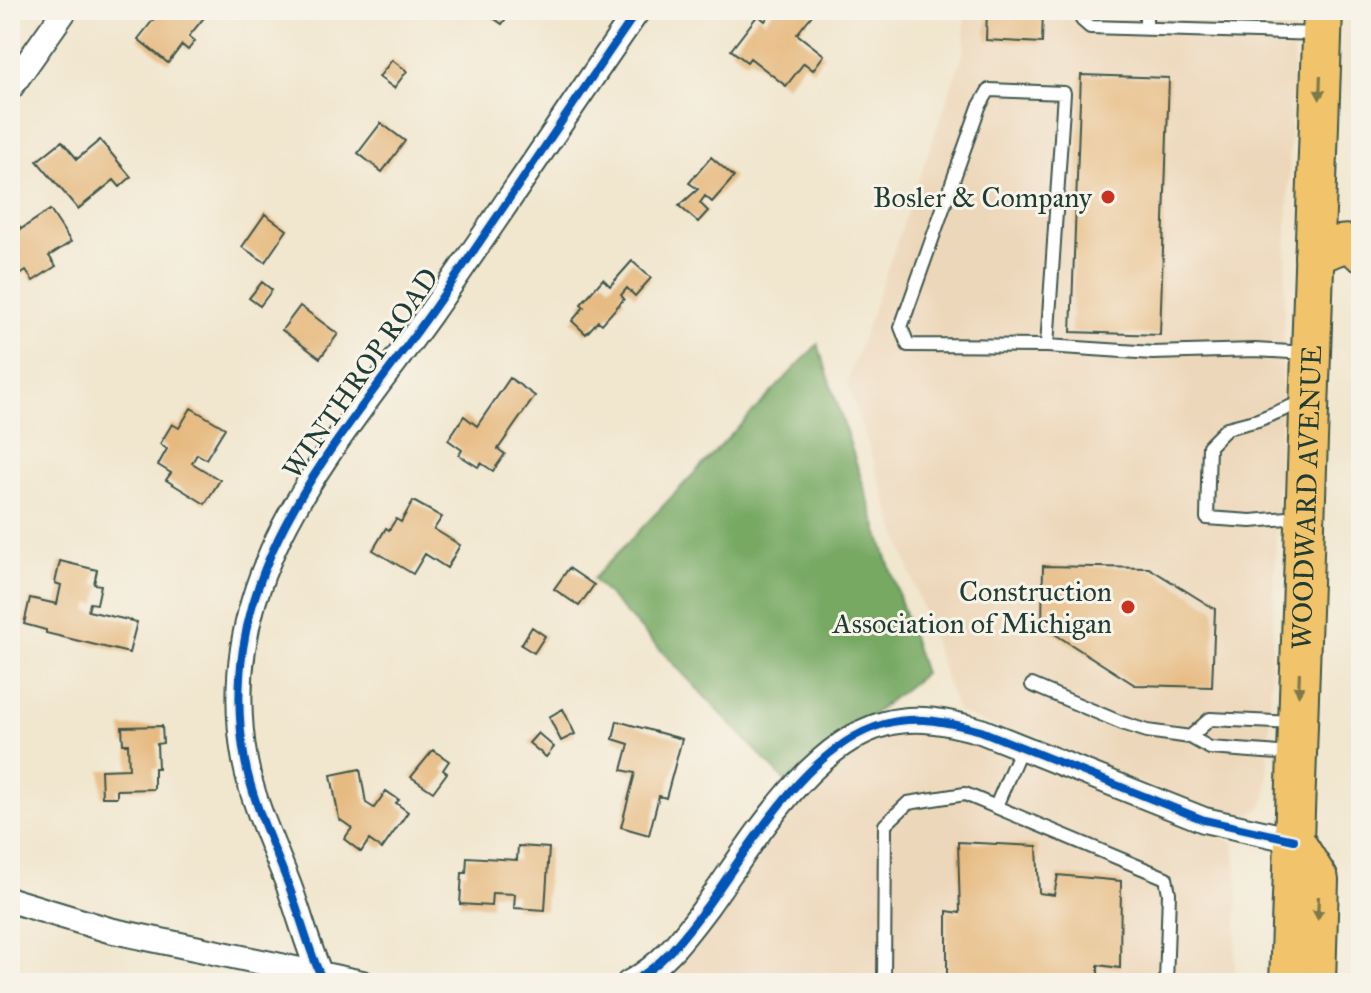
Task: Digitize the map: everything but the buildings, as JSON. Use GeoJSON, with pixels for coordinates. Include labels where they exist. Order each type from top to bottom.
{"type":"FeatureCollection","features":[{"type":"Feature","properties":{"kind":"main road","name":"WOODWARD AVENUE"},"geometry":{"type":"LineString","coordinates":[[1289,983],[1323,22]]}},
{"type":"Feature","properties":{"kind":"main road"},"geometry":{"type":"LineString","coordinates":[[1314,256],[1341,244],[1355,246],[1361,252]]}},
{"type":"Feature","properties":{"kind":"main road"},"geometry":{"type":"LineString","coordinates":[[1294,840],[1319,880],[1316,983]]}},
{"type":"Feature","properties":{"kind":"street"},"geometry":{"type":"LineString","coordinates":[[10,88],[65,10]]}},
{"type":"Feature","properties":{"kind":"street","name":"WINTHROP ROAD"},"geometry":{"type":"LineString","coordinates":[[322,980],[256,802],[245,761],[240,709],[241,662],[253,598],[279,534],[307,484],[430,313],[638,10]]}},
{"type":"Feature","properties":{"kind":"street"},"geometry":{"type":"LineString","coordinates":[[634,982],[658,964],[681,940],[796,787],[825,759],[862,733],[886,724],[928,720],[955,723],[1204,820],[1294,840]]}},
{"type":"Feature","properties":{"kind":"street"},"geometry":{"type":"LineString","coordinates":[[10,900],[109,930],[322,980],[362,983]]}},
{"type":"Feature","properties":{"kind":"lane"},"geometry":{"type":"LineString","coordinates":[[1082,10],[1082,20],[1090,27],[1323,22]]}},
{"type":"Feature","properties":{"kind":"lane"},"geometry":{"type":"LineString","coordinates":[[1146,10],[1146,28]]}},
{"type":"Feature","properties":{"kind":"lane"},"geometry":{"type":"LineString","coordinates":[[1047,346],[1064,93],[989,90],[979,107],[901,327],[908,345],[1047,346],[1153,353],[1255,350],[1311,353]]}},
{"type":"Feature","properties":{"kind":"lane"},"geometry":{"type":"LineString","coordinates":[[1305,517],[1251,521],[1207,518],[1209,446],[1227,428],[1258,420],[1309,400]]}},
{"type":"Feature","properties":{"kind":"lane"},"geometry":{"type":"LineString","coordinates":[[1032,685],[1122,723],[1147,731],[1190,737],[1210,748],[1297,738]]}},
{"type":"Feature","properties":{"kind":"lane"},"geometry":{"type":"LineString","coordinates":[[1190,737],[1210,719],[1297,738]]}},
{"type":"Feature","properties":{"kind":"lane"},"geometry":{"type":"LineString","coordinates":[[996,806],[1021,748]]}},
{"type":"Feature","properties":{"kind":"lane"},"geometry":{"type":"LineString","coordinates":[[884,983],[885,825],[908,803],[965,794],[1166,878],[1169,893],[1166,983]]}},
{"type":"Feature","properties":{"kind":"shaded area"},"geometry":{"type":"Polygon","coordinates":[[[965,10],[1295,10],[1267,793],[1262,807],[1251,814],[1232,816],[1203,807],[957,712],[847,383],[964,51],[965,10]]]}},
{"type":"Feature","properties":{"kind":"shaded area"},"geometry":{"type":"Polygon","coordinates":[[[928,730],[977,740],[1234,843],[1239,889],[1234,983],[683,983],[674,971],[804,796],[842,759],[864,745],[887,735],[928,730]]]}},
{"type":"Feature","properties":{"kind":"green space"},"geometry":{"type":"Polygon","coordinates":[[[818,344],[924,674],[786,782],[593,579],[818,344]]]}},
{"type":"Feature","properties":{"kind":"cycle path"},"geometry":{"type":"LineString","coordinates":[[324,983],[258,807],[245,761],[239,694],[246,632],[263,574],[288,520],[319,468],[430,314],[638,10]]}},
{"type":"Feature","properties":{"kind":"cycle path"},"geometry":{"type":"LineString","coordinates":[[629,983],[663,959],[682,939],[762,827],[806,775],[856,735],[896,721],[933,721],[981,731],[1204,820],[1294,840]]}},
{"type":"Feature","properties":{"kind":"place","name":"Bosler & Company"},"geometry":{"type":"Point","coordinates":[1108,197]}},
{"type":"Feature","properties":{"kind":"place","name":"Construction Association of Michigan"},"geometry":{"type":"Point","coordinates":[1128,607]}}]}
